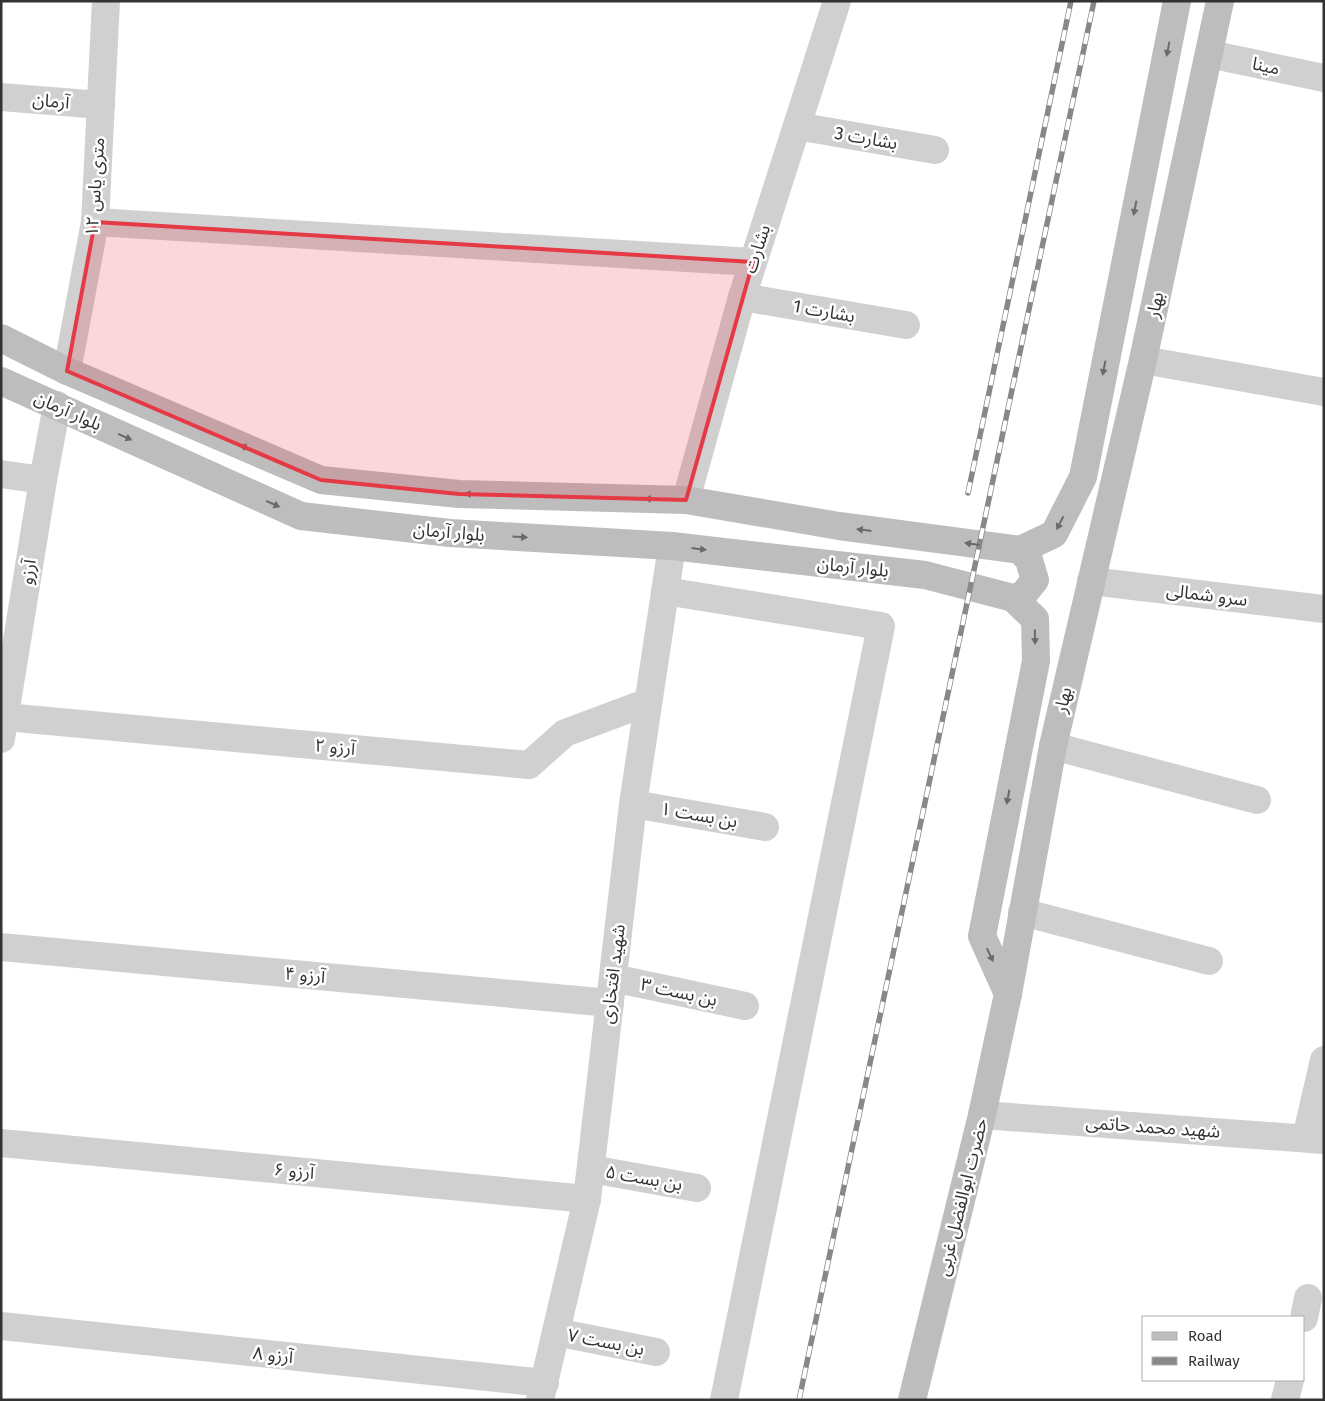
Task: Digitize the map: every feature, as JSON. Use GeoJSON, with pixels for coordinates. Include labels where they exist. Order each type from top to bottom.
{"type":"FeatureCollection","features":[{"type":"Feature","properties":{"kind":"street","name":"۱۲ متری یاس"},"geometry":{"type":"LineString","coordinates":[[67,371],[95,222],[106,1]]}},
{"type":"Feature","properties":{"kind":"street","name":"بشارت"},"geometry":{"type":"LineString","coordinates":[[686,500],[742,297],[837,1]]}},
{"type":"Feature","properties":{"kind":"street"},"geometry":{"type":"LineString","coordinates":[[1013,598],[1023,595],[1035,580],[1029,560],[1020,550],[1054,534],[1083,477],[1177,1]]}},
{"type":"Feature","properties":{"kind":"street","name":"بهار"},"geometry":{"type":"LineString","coordinates":[[1008,994],[1053,746],[1143,360],[1220,1]]}},
{"type":"Feature","properties":{"kind":"street","name":"مینا"},"geometry":{"type":"LineString","coordinates":[[1209,54],[1324,78]]}},
{"type":"Feature","properties":{"kind":"street","name":"آرمان"},"geometry":{"type":"LineString","coordinates":[[1,97],[100,105]]}},
{"type":"Feature","properties":{"kind":"street","name":"بشارت 3"},"geometry":{"type":"LineString","coordinates":[[797,126],[935,150]]}},
{"type":"Feature","properties":{"kind":"street"},"geometry":{"type":"LineString","coordinates":[[95,222],[753,262]]}},
{"type":"Feature","properties":{"kind":"street","name":"بشارت 1"},"geometry":{"type":"LineString","coordinates":[[742,297],[906,325]]}},
{"type":"Feature","properties":{"kind":"street","name":"بلوار آرمان"},"geometry":{"type":"LineString","coordinates":[[1,338],[67,371],[321,480],[460,494],[686,500],[839,526],[1020,550]]}},
{"type":"Feature","properties":{"kind":"street"},"geometry":{"type":"LineString","coordinates":[[1143,360],[1324,392]]}},
{"type":"Feature","properties":{"kind":"street","name":"بلوار آرمان"},"geometry":{"type":"LineString","coordinates":[[1,380],[301,516],[450,533],[672,546],[925,575],[1013,598]]}},
{"type":"Feature","properties":{"kind":"street","name":"آرزو"},"geometry":{"type":"LineString","coordinates":[[4,712],[57,406]]}},
{"type":"Feature","properties":{"kind":"street"},"geometry":{"type":"LineString","coordinates":[[1,474],[43,480]]}},
{"type":"Feature","properties":{"kind":"street","name":"شهید افتخاری"},"geometry":{"type":"LineString","coordinates":[[543,1391],[587,1199],[633,804],[672,546]]}},
{"type":"Feature","properties":{"kind":"street","name":"سرو شمالی"},"geometry":{"type":"LineString","coordinates":[[1091,581],[1324,609]]}},
{"type":"Feature","properties":{"kind":"street"},"geometry":{"type":"LineString","coordinates":[[665,591],[881,626],[724,1400]]}},
{"type":"Feature","properties":{"kind":"street","name":"بهار"},"geometry":{"type":"LineString","coordinates":[[1008,994],[982,936],[1036,661],[1035,619],[1013,598]]}},
{"type":"Feature","properties":{"kind":"street","name":"آرزو ۲"},"geometry":{"type":"LineString","coordinates":[[4,712],[530,765],[565,733],[648,702]]}},
{"type":"Feature","properties":{"kind":"street"},"geometry":{"type":"LineString","coordinates":[[1053,746],[1257,800]]}},
{"type":"Feature","properties":{"kind":"street","name":"بن بست ۱"},"geometry":{"type":"LineString","coordinates":[[633,804],[765,827]]}},
{"type":"Feature","properties":{"kind":"street"},"geometry":{"type":"LineString","coordinates":[[1022,912],[1209,961]]}},
{"type":"Feature","properties":{"kind":"street","name":"آرزو ۴"},"geometry":{"type":"LineString","coordinates":[[1,947],[611,990]]}},
{"type":"Feature","properties":{"kind":"street","name":"بن بست ۳"},"geometry":{"type":"LineString","coordinates":[[611,990],[745,1006]]}},
{"type":"Feature","properties":{"kind":"street","name":"حضرت ابوالفضل غربی"},"geometry":{"type":"LineString","coordinates":[[912,1400],[982,1115],[1008,994]]}},
{"type":"Feature","properties":{"kind":"street"},"geometry":{"type":"LineString","coordinates":[[1315,1139],[1324,1060]]}},
{"type":"Feature","properties":{"kind":"street","name":"شهید محمد حاتمی"},"geometry":{"type":"LineString","coordinates":[[982,1115],[1315,1139]]}},
{"type":"Feature","properties":{"kind":"street","name":"آرزو ۶"},"geometry":{"type":"LineString","coordinates":[[1,1143],[587,1199]]}},
{"type":"Feature","properties":{"kind":"street","name":"بن بست ۵"},"geometry":{"type":"LineString","coordinates":[[591,1169],[697,1188]]}},
{"type":"Feature","properties":{"kind":"street","name":"آرزو ۸"},"geometry":{"type":"LineString","coordinates":[[1,1326],[543,1391]]}},
{"type":"Feature","properties":{"kind":"street","name":"بن بست ۷"},"geometry":{"type":"LineString","coordinates":[[556,1332],[656,1352]]}},
{"type":"Feature","properties":{"kind":"street"},"geometry":{"type":"LineString","coordinates":[[1285,1400],[1290,1381]]}},
{"type":"Feature","properties":{"kind":"highlighted area"},"geometry":{"type":"Polygon","coordinates":[[[95,222],[753,262],[686,500],[459,494],[321,480],[67,371],[95,222]]]}},
{"type":"Feature","properties":{"kind":"railway"},"geometry":{"type":"LineString","coordinates":[[968,493],[1071,1]]}},
{"type":"Feature","properties":{"kind":"railway"},"geometry":{"type":"LineString","coordinates":[[799,1400],[1094,1]]}}]}
